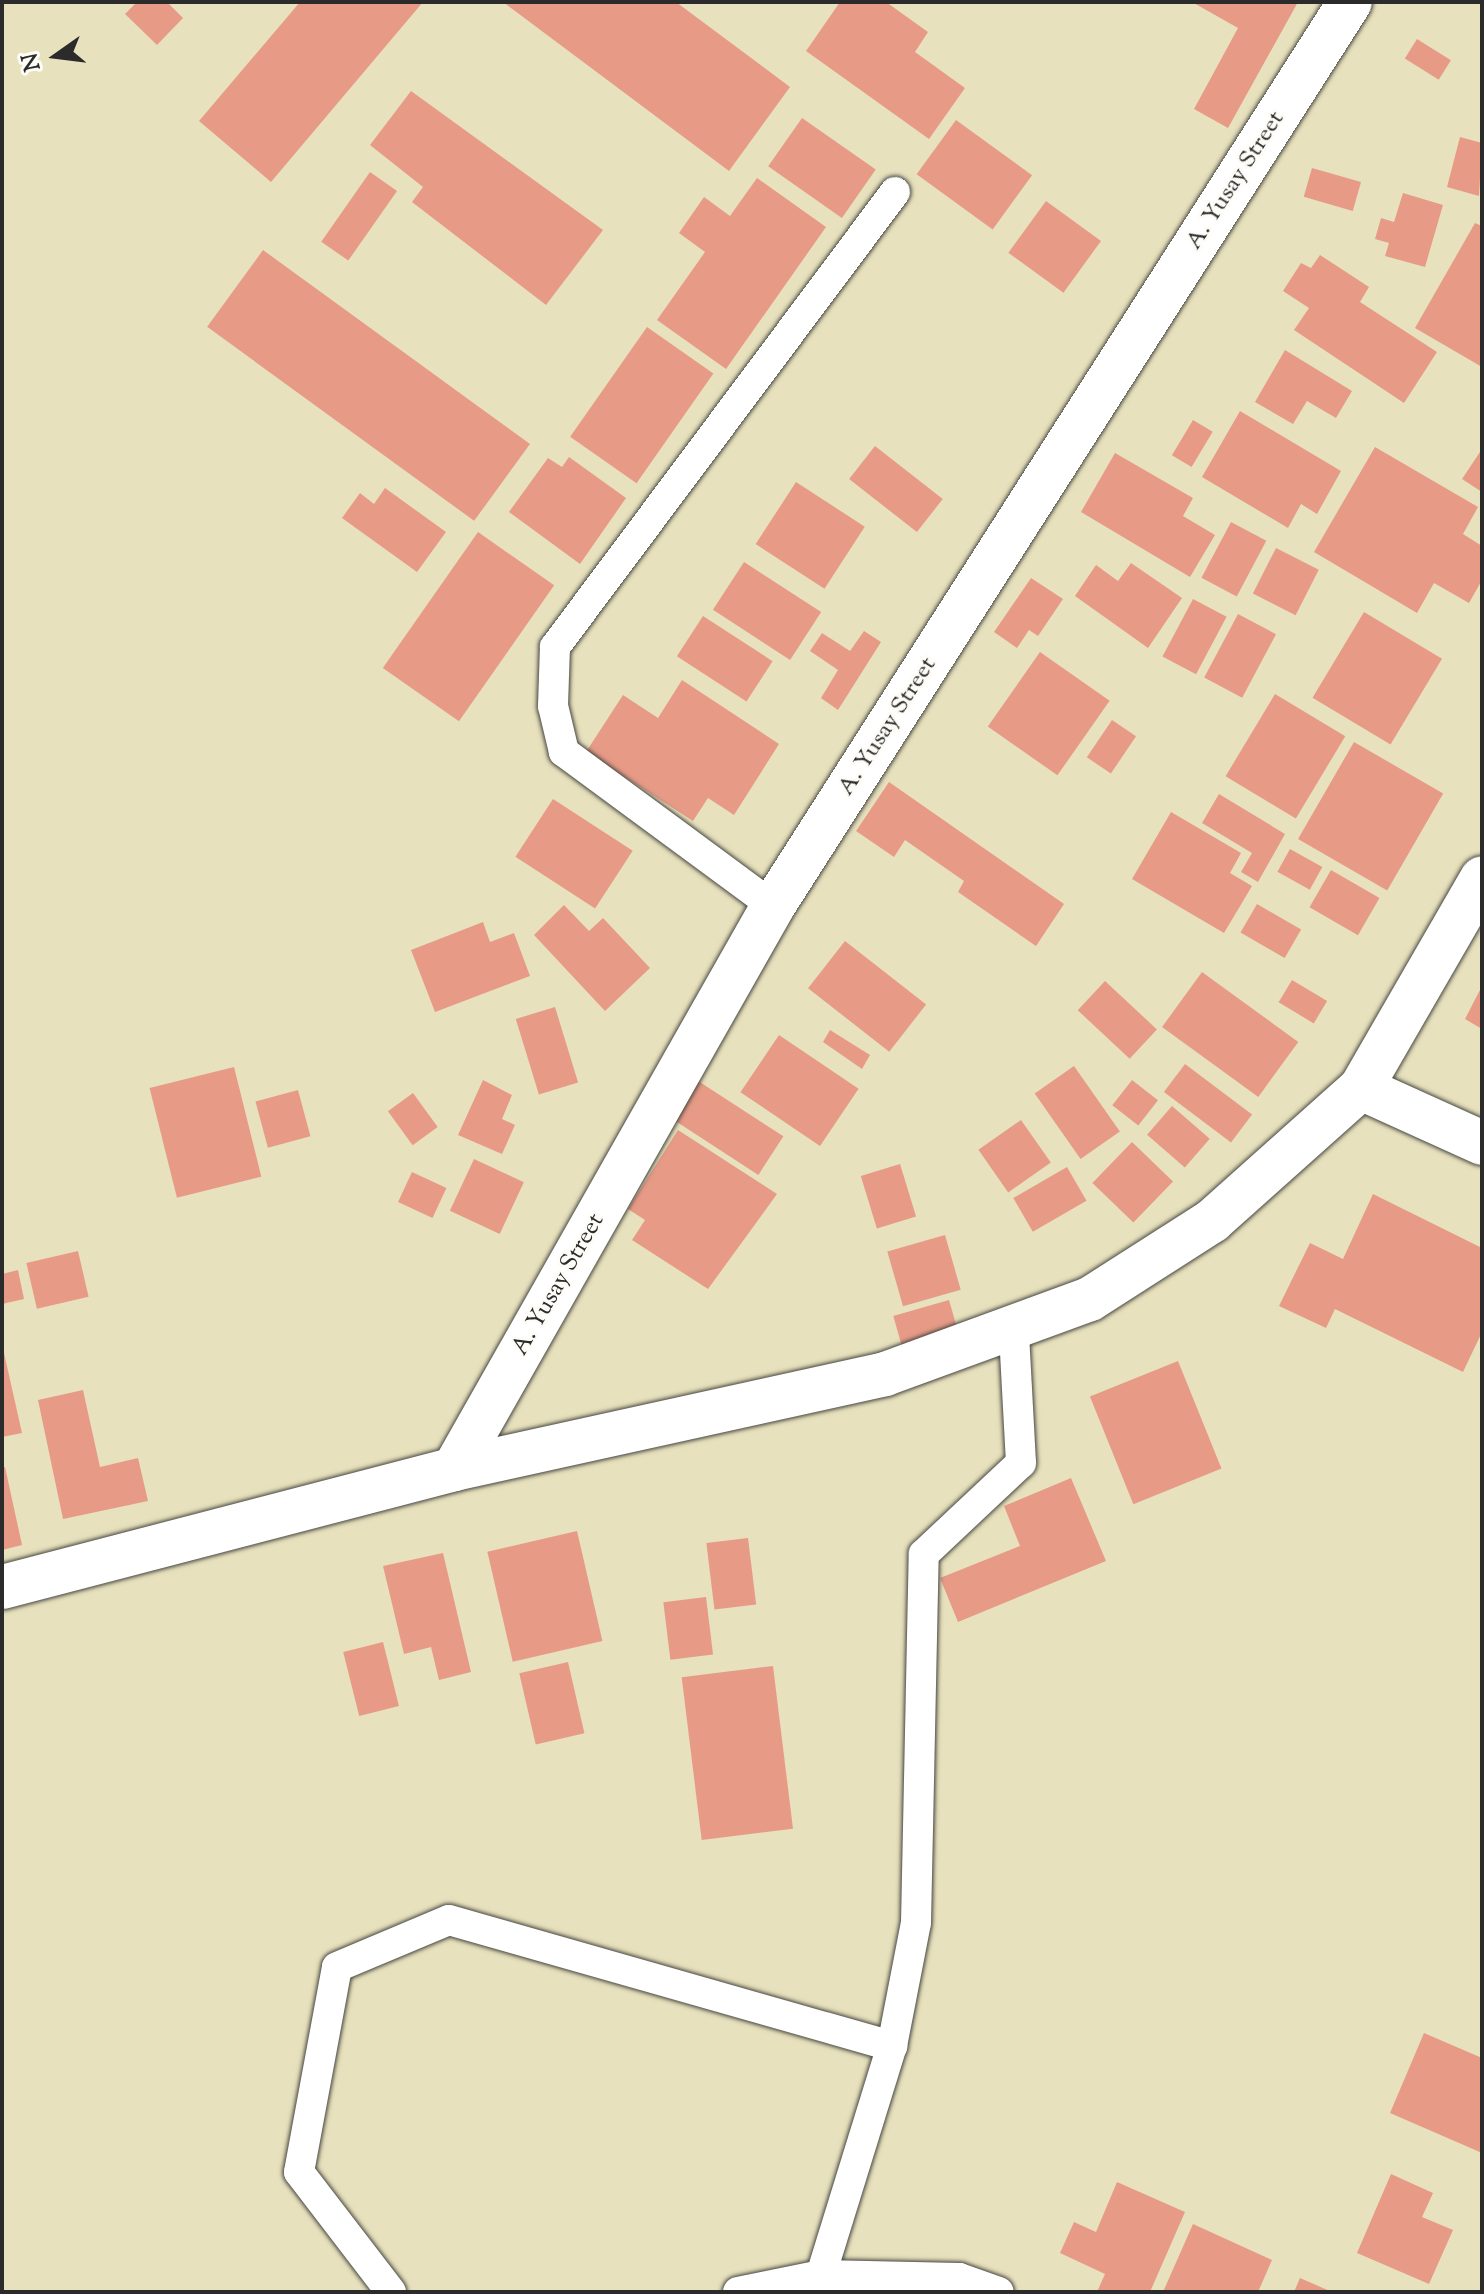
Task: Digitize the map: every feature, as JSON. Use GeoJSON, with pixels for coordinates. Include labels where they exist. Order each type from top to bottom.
{"type":"FeatureCollection","features":[{"type":"Feature","properties":{"kind":"street","name":"A. Yusay Street"},"geometry":{"type":"LineString","coordinates":[[454,1469],[773,906],[1350,2]]}},
{"type":"Feature","properties":{"kind":"street"},"geometry":{"type":"LineString","coordinates":[[2,1587],[454,1469],[885,1374],[1014,1333],[1090,1299],[1212,1221],[1361,1088],[1482,878]]}},
{"type":"Feature","properties":{"kind":"street"},"geometry":{"type":"LineString","coordinates":[[1361,1088],[1482,1143]]}},
{"type":"Feature","properties":{"kind":"lane"},"geometry":{"type":"LineString","coordinates":[[773,906],[564,752],[553,706],[555,647],[895,192]]}},
{"type":"Feature","properties":{"kind":"lane"},"geometry":{"type":"LineString","coordinates":[[821,2275],[892,2046],[916,1923],[924,1554],[1021,1463],[1014,1333]]}},
{"type":"Feature","properties":{"kind":"lane"},"geometry":{"type":"LineString","coordinates":[[391,2292],[299,2172],[337,1967],[449,1920],[892,2046]]}},
{"type":"Feature","properties":{"kind":"lane"},"geometry":{"type":"LineString","coordinates":[[738,2292],[821,2275],[957,2285],[999,2292]]}},
{"type":"Feature","properties":{"kind":"building"},"geometry":{"type":"Polygon","coordinates":[[[137,2],[167,2],[183,18],[157,45],[125,14],[137,2]]]}},
{"type":"Feature","properties":{"kind":"building"},"geometry":{"type":"Polygon","coordinates":[[[300,2],[423,2],[271,182],[199,121],[300,2]]]}},
{"type":"Feature","properties":{"kind":"building"},"geometry":{"type":"Polygon","coordinates":[[[503,2],[676,2],[790,87],[729,171],[503,2]]]}},
{"type":"Feature","properties":{"kind":"building"},"geometry":{"type":"Polygon","coordinates":[[[840,2],[886,2],[928,32],[915,52],[965,88],[929,139],[806,51],[840,2]]]}},
{"type":"Feature","properties":{"kind":"building"},"geometry":{"type":"Polygon","coordinates":[[[1192,2],[1298,2],[1228,128],[1194,109],[1238,28],[1192,2]]]}},
{"type":"Feature","properties":{"kind":"building"},"geometry":{"type":"Polygon","coordinates":[[[1417,39],[1451,60],[1439,80],[1405,59],[1417,39]]]}},
{"type":"Feature","properties":{"kind":"building"},"geometry":{"type":"Polygon","coordinates":[[[411,91],[603,230],[546,305],[412,202],[423,187],[370,145],[411,91]]]}},
{"type":"Feature","properties":{"kind":"building"},"geometry":{"type":"Polygon","coordinates":[[[802,118],[876,170],[842,218],[768,166],[802,118]]]}},
{"type":"Feature","properties":{"kind":"building"},"geometry":{"type":"Polygon","coordinates":[[[956,120],[1032,175],[993,229],[917,174],[956,120]]]}},
{"type":"Feature","properties":{"kind":"building"},"geometry":{"type":"Polygon","coordinates":[[[1460,137],[1482,143],[1479,196],[1447,187],[1460,137]]]}},
{"type":"Feature","properties":{"kind":"building"},"geometry":{"type":"Polygon","coordinates":[[[1312,168],[1361,182],[1353,211],[1304,197],[1312,168]]]}},
{"type":"Feature","properties":{"kind":"building"},"geometry":{"type":"Polygon","coordinates":[[[370,172],[397,191],[348,261],[321,242],[370,172]]]}},
{"type":"Feature","properties":{"kind":"building"},"geometry":{"type":"Polygon","coordinates":[[[757,178],[826,227],[726,369],[657,320],[705,252],[679,233],[704,197],[730,216],[757,178]]]}},
{"type":"Feature","properties":{"kind":"building"},"geometry":{"type":"Polygon","coordinates":[[[1403,193],[1443,205],[1425,267],[1385,256],[1389,243],[1375,239],[1381,218],[1394,222],[1403,193]]]}},
{"type":"Feature","properties":{"kind":"building"},"geometry":{"type":"Polygon","coordinates":[[[1046,201],[1101,241],[1063,293],[1008,253],[1046,201]]]}},
{"type":"Feature","properties":{"kind":"building"},"geometry":{"type":"Polygon","coordinates":[[[1475,223],[1482,226],[1482,367],[1415,328],[1475,223]]]}},
{"type":"Feature","properties":{"kind":"building"},"geometry":{"type":"Polygon","coordinates":[[[263,250],[530,444],[474,521],[207,327],[263,250]]]}},
{"type":"Feature","properties":{"kind":"building"},"geometry":{"type":"Polygon","coordinates":[[[1320,255],[1369,287],[1360,302],[1437,352],[1404,403],[1294,330],[1309,308],[1283,291],[1301,263],[1311,268],[1320,255]]]}},
{"type":"Feature","properties":{"kind":"building"},"geometry":{"type":"Polygon","coordinates":[[[647,327],[713,373],[636,483],[570,437],[647,327]]]}},
{"type":"Feature","properties":{"kind":"building"},"geometry":{"type":"Polygon","coordinates":[[[1285,350],[1352,391],[1336,418],[1307,401],[1293,424],[1255,402],[1285,350]]]}},
{"type":"Feature","properties":{"kind":"building"},"geometry":{"type":"Polygon","coordinates":[[[1240,411],[1341,471],[1317,514],[1301,504],[1288,528],[1202,477],[1240,411]]]}},
{"type":"Feature","properties":{"kind":"building"},"geometry":{"type":"Polygon","coordinates":[[[1193,420],[1213,432],[1192,467],[1172,455],[1193,420]]]}},
{"type":"Feature","properties":{"kind":"building"},"geometry":{"type":"Polygon","coordinates":[[[875,446],[943,499],[917,532],[849,479],[875,446]]]}},
{"type":"Feature","properties":{"kind":"building"},"geometry":{"type":"Polygon","coordinates":[[[1375,447],[1478,507],[1463,534],[1482,546],[1482,580],[1469,603],[1434,583],[1417,613],[1314,552],[1375,447]]]}},
{"type":"Feature","properties":{"kind":"building"},"geometry":{"type":"Polygon","coordinates":[[[1482,449],[1482,492],[1462,479],[1482,449]]]}},
{"type":"Feature","properties":{"kind":"building"},"geometry":{"type":"Polygon","coordinates":[[[1115,453],[1193,498],[1183,516],[1215,535],[1190,577],[1081,512],[1115,453]]]}},
{"type":"Feature","properties":{"kind":"building"},"geometry":{"type":"Polygon","coordinates":[[[569,457],[626,498],[580,564],[509,512],[548,458],[562,467],[569,457]]]}},
{"type":"Feature","properties":{"kind":"building"},"geometry":{"type":"Polygon","coordinates":[[[796,482],[865,527],[824,589],[756,544],[796,482]]]}},
{"type":"Feature","properties":{"kind":"building"},"geometry":{"type":"Polygon","coordinates":[[[385,488],[446,532],[417,572],[342,518],[360,493],[374,504],[385,488]]]}},
{"type":"Feature","properties":{"kind":"building"},"geometry":{"type":"Polygon","coordinates":[[[1231,522],[1266,541],[1237,596],[1201,578],[1231,522]]]}},
{"type":"Feature","properties":{"kind":"building"},"geometry":{"type":"Polygon","coordinates":[[[478,532],[554,585],[459,721],[383,668],[478,532]]]}},
{"type":"Feature","properties":{"kind":"building"},"geometry":{"type":"Polygon","coordinates":[[[1276,548],[1319,570],[1296,615],[1253,593],[1276,548]]]}},
{"type":"Feature","properties":{"kind":"building"},"geometry":{"type":"Polygon","coordinates":[[[744,562],[821,612],[790,660],[713,610],[744,562]]]}},
{"type":"Feature","properties":{"kind":"building"},"geometry":{"type":"Polygon","coordinates":[[[1131,563],[1182,598],[1148,648],[1075,596],[1096,565],[1118,581],[1131,563]]]}},
{"type":"Feature","properties":{"kind":"building"},"geometry":{"type":"Polygon","coordinates":[[[1031,578],[1063,599],[1038,636],[1029,630],[1017,648],[994,632],[1031,578]]]}},
{"type":"Feature","properties":{"kind":"building"},"geometry":{"type":"Polygon","coordinates":[[[1193,599],[1227,617],[1196,674],[1162,656],[1193,599]]]}},
{"type":"Feature","properties":{"kind":"building"},"geometry":{"type":"Polygon","coordinates":[[[1364,612],[1442,659],[1390,745],[1312,698],[1364,612]]]}},
{"type":"Feature","properties":{"kind":"building"},"geometry":{"type":"Polygon","coordinates":[[[1238,614],[1276,634],[1242,698],[1204,678],[1238,614]]]}},
{"type":"Feature","properties":{"kind":"building"},"geometry":{"type":"Polygon","coordinates":[[[703,616],[773,661],[746,701],[677,656],[703,616]]]}},
{"type":"Feature","properties":{"kind":"building"},"geometry":{"type":"Polygon","coordinates":[[[864,631],[881,642],[838,710],[821,698],[838,670],[810,651],[822,633],[850,651],[864,631]]]}},
{"type":"Feature","properties":{"kind":"building"},"geometry":{"type":"Polygon","coordinates":[[[1040,652],[1110,701],[1057,775],[988,727],[1040,652]]]}},
{"type":"Feature","properties":{"kind":"building"},"geometry":{"type":"Polygon","coordinates":[[[682,680],[779,744],[734,815],[708,798],[693,821],[586,752],[623,695],[658,718],[682,680]]]}},
{"type":"Feature","properties":{"kind":"building"},"geometry":{"type":"Polygon","coordinates":[[[1275,694],[1345,736],[1296,819],[1226,776],[1275,694]]]}},
{"type":"Feature","properties":{"kind":"building"},"geometry":{"type":"Polygon","coordinates":[[[1112,720],[1136,736],[1111,774],[1087,757],[1112,720]]]}},
{"type":"Feature","properties":{"kind":"building"},"geometry":{"type":"Polygon","coordinates":[[[1354,742],[1443,793],[1387,890],[1298,839],[1354,742]]]}},
{"type":"Feature","properties":{"kind":"building"},"geometry":{"type":"Polygon","coordinates":[[[889,782],[1064,904],[1036,946],[958,892],[964,881],[905,840],[894,857],[856,831],[889,782]]]}},
{"type":"Feature","properties":{"kind":"building"},"geometry":{"type":"Polygon","coordinates":[[[1219,794],[1285,834],[1258,882],[1241,872],[1252,853],[1202,823],[1219,794]]]}},
{"type":"Feature","properties":{"kind":"building"},"geometry":{"type":"Polygon","coordinates":[[[553,799],[633,851],[595,909],[515,857],[553,799]]]}},
{"type":"Feature","properties":{"kind":"building"},"geometry":{"type":"Polygon","coordinates":[[[1171,812],[1241,853],[1230,873],[1252,886],[1224,933],[1132,879],[1171,812]]]}},
{"type":"Feature","properties":{"kind":"building"},"geometry":{"type":"Polygon","coordinates":[[[1290,849],[1322,867],[1310,890],[1277,872],[1290,849]]]}},
{"type":"Feature","properties":{"kind":"building"},"geometry":{"type":"Polygon","coordinates":[[[1331,870],[1379,898],[1358,935],[1310,907],[1331,870]]]}},
{"type":"Feature","properties":{"kind":"building"},"geometry":{"type":"Polygon","coordinates":[[[1257,904],[1301,930],[1285,958],[1240,933],[1257,904]]]}},
{"type":"Feature","properties":{"kind":"building"},"geometry":{"type":"Polygon","coordinates":[[[564,905],[589,931],[603,918],[650,968],[605,1011],[534,935],[564,905]]]}},
{"type":"Feature","properties":{"kind":"building"},"geometry":{"type":"Polygon","coordinates":[[[483,922],[490,942],[514,933],[530,976],[435,1012],[411,950],[483,922]]]}},
{"type":"Feature","properties":{"kind":"building"},"geometry":{"type":"Polygon","coordinates":[[[845,941],[926,1004],[889,1052],[808,988],[845,941]]]}},
{"type":"Feature","properties":{"kind":"building"},"geometry":{"type":"Polygon","coordinates":[[[1202,972],[1298,1042],[1258,1097],[1162,1027],[1202,972]]]}},
{"type":"Feature","properties":{"kind":"building"},"geometry":{"type":"Polygon","coordinates":[[[1292,980],[1327,1001],[1314,1023],[1279,1002],[1292,980]]]}},
{"type":"Feature","properties":{"kind":"building"},"geometry":{"type":"Polygon","coordinates":[[[1105,981],[1157,1029],[1130,1059],[1078,1010],[1105,981]]]}},
{"type":"Feature","properties":{"kind":"building"},"geometry":{"type":"Polygon","coordinates":[[[1482,986],[1482,1029],[1465,1019],[1482,986]]]}},
{"type":"Feature","properties":{"kind":"building"},"geometry":{"type":"Polygon","coordinates":[[[555,1007],[578,1083],[539,1095],[516,1019],[555,1007]]]}},
{"type":"Feature","properties":{"kind":"building"},"geometry":{"type":"Polygon","coordinates":[[[830,1030],[870,1055],[862,1069],[823,1042],[830,1030]]]}},
{"type":"Feature","properties":{"kind":"building"},"geometry":{"type":"Polygon","coordinates":[[[779,1035],[859,1089],[820,1146],[740,1092],[779,1035]]]}},
{"type":"Feature","properties":{"kind":"building"},"geometry":{"type":"Polygon","coordinates":[[[1185,1064],[1252,1115],[1231,1143],[1164,1092],[1185,1064]]]}},
{"type":"Feature","properties":{"kind":"building"},"geometry":{"type":"Polygon","coordinates":[[[1074,1066],[1120,1132],[1081,1159],[1035,1094],[1074,1066]]]}},
{"type":"Feature","properties":{"kind":"building"},"geometry":{"type":"Polygon","coordinates":[[[234,1067],[261,1177],[177,1198],[150,1088],[234,1067]]]}},
{"type":"Feature","properties":{"kind":"building"},"geometry":{"type":"Polygon","coordinates":[[[692,1077],[783,1136],[758,1175],[667,1116],[692,1077]]]}},
{"type":"Feature","properties":{"kind":"building"},"geometry":{"type":"Polygon","coordinates":[[[483,1080],[512,1095],[502,1119],[515,1125],[502,1154],[458,1135],[483,1080]]]}},
{"type":"Feature","properties":{"kind":"building"},"geometry":{"type":"Polygon","coordinates":[[[1132,1080],[1158,1100],[1138,1126],[1112,1105],[1132,1080]]]}},
{"type":"Feature","properties":{"kind":"building"},"geometry":{"type":"Polygon","coordinates":[[[298,1090],[310,1136],[268,1148],[255,1101],[298,1090]]]}},
{"type":"Feature","properties":{"kind":"building"},"geometry":{"type":"Polygon","coordinates":[[[413,1093],[438,1127],[413,1145],[388,1111],[413,1093]]]}},
{"type":"Feature","properties":{"kind":"building"},"geometry":{"type":"Polygon","coordinates":[[[1172,1106],[1210,1139],[1185,1167],[1147,1135],[1172,1106]]]}},
{"type":"Feature","properties":{"kind":"building"},"geometry":{"type":"Polygon","coordinates":[[[1021,1120],[1051,1163],[1008,1192],[978,1150],[1021,1120]]]}},
{"type":"Feature","properties":{"kind":"building"},"geometry":{"type":"Polygon","coordinates":[[[678,1130],[777,1194],[708,1289],[632,1240],[645,1220],[628,1209],[678,1130]]]}},
{"type":"Feature","properties":{"kind":"building"},"geometry":{"type":"Polygon","coordinates":[[[1132,1142],[1173,1182],[1133,1223],[1092,1183],[1132,1142]]]}},
{"type":"Feature","properties":{"kind":"building"},"geometry":{"type":"Polygon","coordinates":[[[474,1159],[524,1182],[500,1234],[450,1211],[474,1159]]]}},
{"type":"Feature","properties":{"kind":"building"},"geometry":{"type":"Polygon","coordinates":[[[900,1164],[916,1217],[877,1229],[861,1176],[900,1164]]]}},
{"type":"Feature","properties":{"kind":"building"},"geometry":{"type":"Polygon","coordinates":[[[1067,1167],[1086,1201],[1033,1232],[1013,1198],[1067,1167]]]}},
{"type":"Feature","properties":{"kind":"building"},"geometry":{"type":"Polygon","coordinates":[[[412,1172],[446,1188],[432,1218],[398,1202],[412,1172]]]}},
{"type":"Feature","properties":{"kind":"building"},"geometry":{"type":"Polygon","coordinates":[[[1373,1194],[1482,1248],[1482,1332],[1463,1372],[1335,1309],[1326,1328],[1279,1306],[1310,1243],[1343,1259],[1373,1194]]]}},
{"type":"Feature","properties":{"kind":"building"},"geometry":{"type":"Polygon","coordinates":[[[945,1235],[961,1290],[903,1306],[887,1252],[945,1235]]]}},
{"type":"Feature","properties":{"kind":"building"},"geometry":{"type":"Polygon","coordinates":[[[78,1251],[89,1297],[37,1309],[26,1263],[78,1251]]]}},
{"type":"Feature","properties":{"kind":"building"},"geometry":{"type":"Polygon","coordinates":[[[18,1270],[24,1299],[2,1304],[2,1274],[18,1270]]]}},
{"type":"Feature","properties":{"kind":"building"},"geometry":{"type":"Polygon","coordinates":[[[949,1300],[959,1336],[903,1352],[893,1316],[949,1300]]]}},
{"type":"Feature","properties":{"kind":"building"},"geometry":{"type":"Polygon","coordinates":[[[2,1344],[22,1433],[2,1437],[2,1344]]]}},
{"type":"Feature","properties":{"kind":"building"},"geometry":{"type":"Polygon","coordinates":[[[1178,1361],[1221,1469],[1133,1504],[1090,1397],[1178,1361]]]}},
{"type":"Feature","properties":{"kind":"building"},"geometry":{"type":"Polygon","coordinates":[[[83,1390],[100,1467],[138,1458],[148,1501],[63,1519],[38,1400],[83,1390]]]}},
{"type":"Feature","properties":{"kind":"building"},"geometry":{"type":"Polygon","coordinates":[[[5,1467],[22,1545],[2,1550],[2,1468],[5,1467]]]}},
{"type":"Feature","properties":{"kind":"building"},"geometry":{"type":"Polygon","coordinates":[[[1071,1478],[1106,1561],[958,1622],[940,1578],[1020,1546],[1004,1506],[1071,1478]]]}},
{"type":"Feature","properties":{"kind":"building"},"geometry":{"type":"Polygon","coordinates":[[[577,1531],[602,1641],[513,1662],[487,1552],[577,1531]]]}},
{"type":"Feature","properties":{"kind":"building"},"geometry":{"type":"Polygon","coordinates":[[[748,1538],[756,1605],[714,1610],[706,1543],[748,1538]]]}},
{"type":"Feature","properties":{"kind":"building"},"geometry":{"type":"Polygon","coordinates":[[[443,1553],[471,1672],[439,1680],[431,1647],[404,1654],[383,1566],[443,1553]]]}},
{"type":"Feature","properties":{"kind":"building"},"geometry":{"type":"Polygon","coordinates":[[[706,1597],[713,1655],[670,1660],[663,1602],[706,1597]]]}},
{"type":"Feature","properties":{"kind":"building"},"geometry":{"type":"Polygon","coordinates":[[[383,1642],[399,1706],[359,1716],[343,1652],[383,1642]]]}},
{"type":"Feature","properties":{"kind":"building"},"geometry":{"type":"Polygon","coordinates":[[[568,1662],[584,1733],[536,1744],[519,1673],[568,1662]]]}},
{"type":"Feature","properties":{"kind":"building"},"geometry":{"type":"Polygon","coordinates":[[[773,1666],[793,1829],[702,1840],[682,1677],[773,1666]]]}},
{"type":"Feature","properties":{"kind":"building"},"geometry":{"type":"Polygon","coordinates":[[[1424,2033],[1482,2058],[1482,2153],[1390,2113],[1424,2033]]]}},
{"type":"Feature","properties":{"kind":"building"},"geometry":{"type":"Polygon","coordinates":[[[1391,2174],[1433,2193],[1422,2217],[1453,2230],[1429,2284],[1357,2253],[1391,2174]]]}},
{"type":"Feature","properties":{"kind":"building"},"geometry":{"type":"Polygon","coordinates":[[[1117,2182],[1185,2212],[1150,2292],[1097,2292],[1105,2274],[1060,2253],[1074,2222],[1096,2232],[1117,2182]]]}},
{"type":"Feature","properties":{"kind":"building"},"geometry":{"type":"Polygon","coordinates":[[[1193,2224],[1272,2260],[1258,2292],[1163,2292],[1193,2224]]]}},
{"type":"Feature","properties":{"kind":"building"},"geometry":{"type":"Polygon","coordinates":[[[1300,2278],[1332,2292],[1294,2292],[1300,2278]]]}}]}
